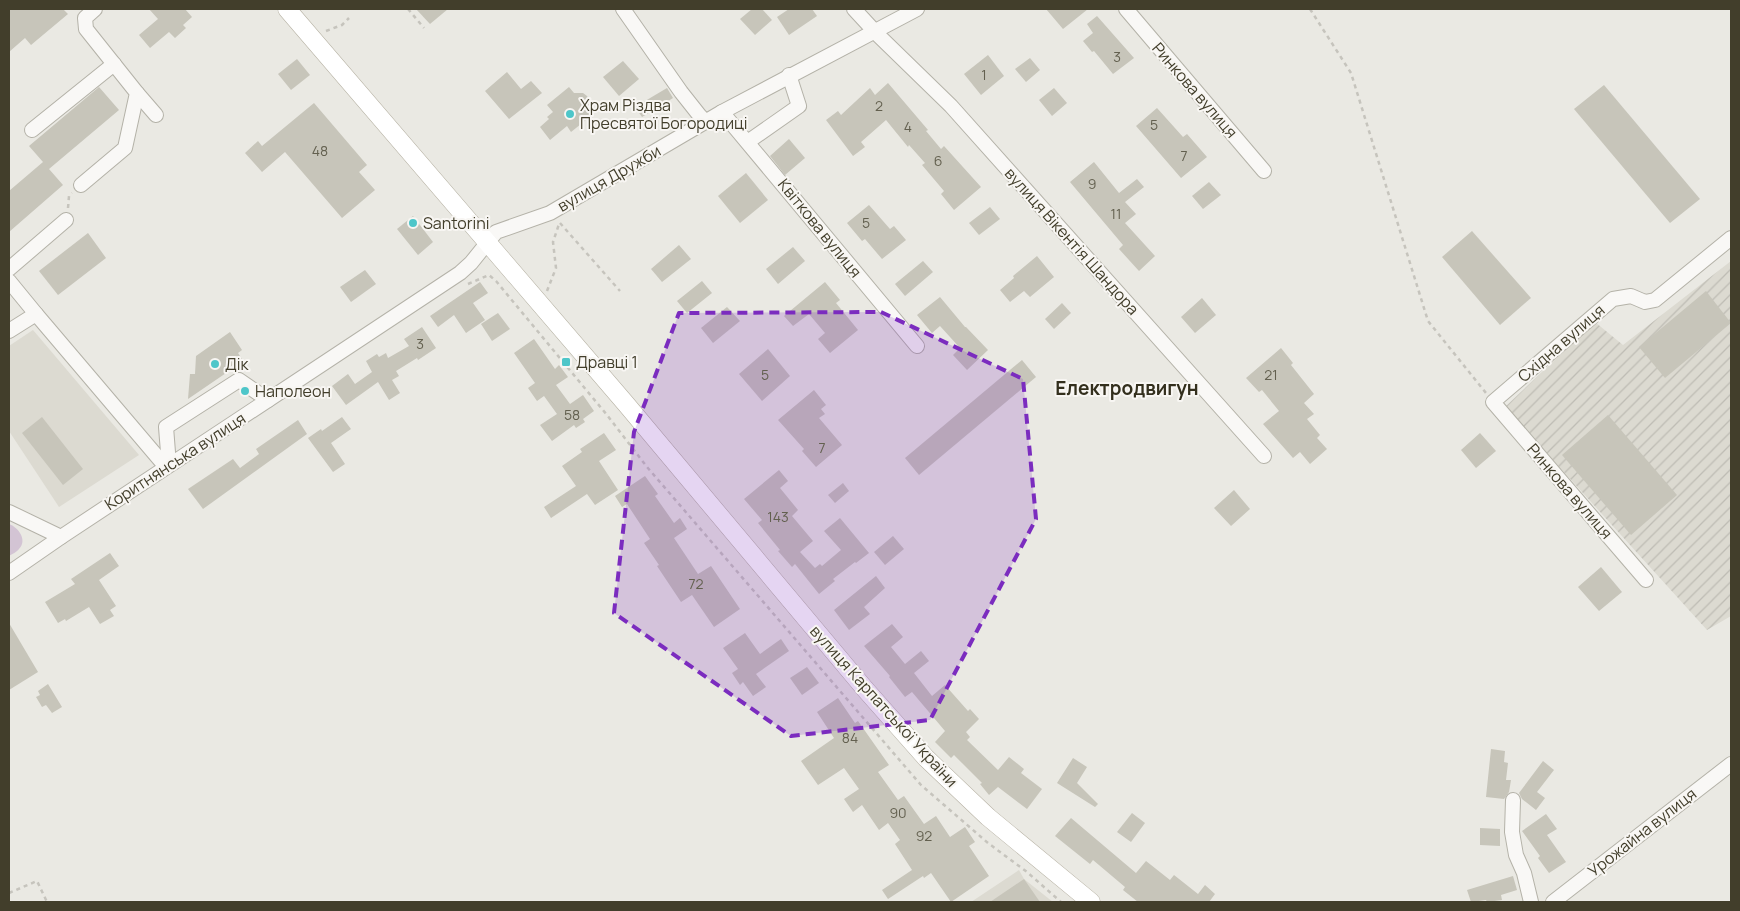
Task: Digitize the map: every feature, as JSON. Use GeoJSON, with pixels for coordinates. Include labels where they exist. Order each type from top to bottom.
{"type":"FeatureCollection","features":[{"type":"Feature","properties":{"kind":"main road","name":"вулиця Карпатської України"},"geometry":{"type":"LineString","coordinates":[[287,9],[859,682],[926,758],[988,818],[1091,902]]}},
{"type":"Feature","properties":{"kind":"street"},"geometry":{"type":"LineString","coordinates":[[95,9],[85,18],[86,29],[156,115]]}},
{"type":"Feature","properties":{"kind":"street"},"geometry":{"type":"LineString","coordinates":[[623,9],[681,92],[706,122]]}},
{"type":"Feature","properties":{"kind":"street","name":"вулиця Вікентія Шандора"},"geometry":{"type":"LineString","coordinates":[[854,9],[950,106],[1264,456]]}},
{"type":"Feature","properties":{"kind":"street","name":"вулиця Дружби"},"geometry":{"type":"LineString","coordinates":[[487,244],[496,232],[555,217],[722,112],[917,9]]}},
{"type":"Feature","properties":{"kind":"street","name":"Ринкова вулиця"},"geometry":{"type":"LineString","coordinates":[[1126,9],[1264,171]]}},
{"type":"Feature","properties":{"kind":"street"},"geometry":{"type":"LineString","coordinates":[[32,130],[114,64]]}},
{"type":"Feature","properties":{"kind":"street"},"geometry":{"type":"LineString","coordinates":[[749,141],[799,106],[789,75]]}},
{"type":"Feature","properties":{"kind":"street"},"geometry":{"type":"LineString","coordinates":[[81,186],[126,148],[137,93]]}},
{"type":"Feature","properties":{"kind":"street","name":"Квіткова вулиця"},"geometry":{"type":"LineString","coordinates":[[722,112],[749,141],[917,346]]}},
{"type":"Feature","properties":{"kind":"street"},"geometry":{"type":"LineString","coordinates":[[9,269],[66,220]]}},
{"type":"Feature","properties":{"kind":"street","name":"Східна вулиця"},"geometry":{"type":"LineString","coordinates":[[1493,402],[1613,298],[1631,296],[1645,302],[1655,300],[1731,238]]}},
{"type":"Feature","properties":{"kind":"street","name":"Коритнянська вулиця"},"geometry":{"type":"LineString","coordinates":[[9,573],[460,273],[487,244]]}},
{"type":"Feature","properties":{"kind":"street"},"geometry":{"type":"LineString","coordinates":[[9,281],[168,466]]}},
{"type":"Feature","properties":{"kind":"street"},"geometry":{"type":"LineString","coordinates":[[9,332],[36,314]]}},
{"type":"Feature","properties":{"kind":"street"},"geometry":{"type":"LineString","coordinates":[[168,466],[166,427],[239,380],[268,400]]}},
{"type":"Feature","properties":{"kind":"street","name":"Ринкова вулиця"},"geometry":{"type":"LineString","coordinates":[[1493,402],[1646,580]]}},
{"type":"Feature","properties":{"kind":"street"},"geometry":{"type":"LineString","coordinates":[[9,512],[61,537]]}},
{"type":"Feature","properties":{"kind":"street","name":"Урожайна вулиця"},"geometry":{"type":"LineString","coordinates":[[1553,902],[1731,764]]}},
{"type":"Feature","properties":{"kind":"street"},"geometry":{"type":"LineString","coordinates":[[1512,800],[1512,832],[1516,855],[1524,873],[1531,902]]}},
{"type":"Feature","properties":{"kind":"path"},"geometry":{"type":"LineString","coordinates":[[408,9],[424,28]]}},
{"type":"Feature","properties":{"kind":"path"},"geometry":{"type":"LineString","coordinates":[[1310,9],[1351,73],[1428,321],[1493,402]]}},
{"type":"Feature","properties":{"kind":"path"},"geometry":{"type":"LineString","coordinates":[[322,32],[342,25],[349,18]]}},
{"type":"Feature","properties":{"kind":"path"},"geometry":{"type":"LineString","coordinates":[[66,220],[69,196],[81,186]]}},
{"type":"Feature","properties":{"kind":"path"},"geometry":{"type":"LineString","coordinates":[[555,217],[620,291]]}},
{"type":"Feature","properties":{"kind":"path"},"geometry":{"type":"LineString","coordinates":[[538,304],[548,290],[556,268],[553,242],[555,217]]}},
{"type":"Feature","properties":{"kind":"path"},"geometry":{"type":"LineString","coordinates":[[460,273],[468,284],[489,276],[496,281],[607,415],[647,467],[921,785],[988,843],[1027,872],[1061,902]]}},
{"type":"Feature","properties":{"kind":"path"},"geometry":{"type":"LineString","coordinates":[[9,893],[37,881],[47,902]]}},
{"type":"Feature","properties":{"kind":"highlighted area"},"geometry":{"type":"Polygon","coordinates":[[[881,312],[1023,379],[1036,519],[930,720],[791,736],[614,613],[634,432],[679,313],[881,312]]]}},
{"type":"Feature","properties":{"kind":"shaded area"},"geometry":{"type":"Polygon","coordinates":[[[1731,261],[1731,616],[1707,630],[1505,407],[1595,322],[1623,345],[1731,261]]]}},
{"type":"Feature","properties":{"kind":"shaded area"},"geometry":{"type":"Polygon","coordinates":[[[33,330],[139,455],[59,507],[9,431],[9,346],[33,330]]]}},
{"type":"Feature","properties":{"kind":"shaded area"},"geometry":{"type":"Polygon","coordinates":[[[9,524],[21,534],[22,545],[9,556],[9,524]]]}},
{"type":"Feature","properties":{"kind":"shaded area"},"geometry":{"type":"Polygon","coordinates":[[[1019,870],[1024,879],[1053,902],[971,902],[1019,870]]]}},
{"type":"Feature","properties":{"kind":"building"},"geometry":{"type":"Polygon","coordinates":[[[9,9],[63,9],[68,14],[31,45],[25,38],[9,52],[9,9]]]}},
{"type":"Feature","properties":{"kind":"building"},"geometry":{"type":"Polygon","coordinates":[[[149,9],[185,9],[192,17],[183,25],[186,28],[175,38],[169,32],[150,48],[139,35],[158,19],[149,9]]]}},
{"type":"Feature","properties":{"kind":"building"},"geometry":{"type":"Polygon","coordinates":[[[416,9],[448,9],[430,24],[416,9]]]}},
{"type":"Feature","properties":{"kind":"building"},"geometry":{"type":"Polygon","coordinates":[[[752,9],[762,9],[772,20],[755,35],[740,19],[752,9]]]}},
{"type":"Feature","properties":{"kind":"building"},"geometry":{"type":"Polygon","coordinates":[[[789,9],[812,9],[817,16],[789,35],[777,17],[789,9]]]}},
{"type":"Feature","properties":{"kind":"building"},"geometry":{"type":"Polygon","coordinates":[[[1046,9],[1088,9],[1063,29],[1046,9]]]}},
{"type":"Feature","properties":{"kind":"building"},"geometry":{"type":"Polygon","coordinates":[[[1097,16],[1134,58],[1113,74],[1083,41],[1093,33],[1087,24],[1097,16]]]}},
{"type":"Feature","properties":{"kind":"building"},"geometry":{"type":"Polygon","coordinates":[[[988,55],[1004,76],[981,95],[964,74],[988,55]]]}},
{"type":"Feature","properties":{"kind":"building"},"geometry":{"type":"Polygon","coordinates":[[[1030,58],[1040,70],[1026,82],[1015,69],[1030,58]]]}},
{"type":"Feature","properties":{"kind":"building"},"geometry":{"type":"Polygon","coordinates":[[[297,59],[310,75],[291,90],[278,74],[297,59]]]}},
{"type":"Feature","properties":{"kind":"building"},"geometry":{"type":"Polygon","coordinates":[[[623,61],[639,79],[619,96],[603,77],[623,61]]]}},
{"type":"Feature","properties":{"kind":"building"},"geometry":{"type":"Polygon","coordinates":[[[507,72],[521,89],[531,81],[542,93],[509,119],[485,91],[507,72]]]}},
{"type":"Feature","properties":{"kind":"building"},"geometry":{"type":"Polygon","coordinates":[[[888,83],[928,130],[926,131],[941,149],[944,146],[981,187],[954,210],[941,194],[944,191],[922,165],[925,163],[909,145],[908,147],[886,120],[861,142],[865,147],[853,156],[826,120],[838,111],[841,115],[870,88],[875,95],[888,83]]]}},
{"type":"Feature","properties":{"kind":"building"},"geometry":{"type":"Polygon","coordinates":[[[1604,85],[1700,199],[1670,223],[1574,109],[1604,85]]]}},
{"type":"Feature","properties":{"kind":"building"},"geometry":{"type":"Polygon","coordinates":[[[99,87],[119,110],[49,169],[63,185],[9,232],[9,191],[43,162],[29,146],[99,87]]]}},
{"type":"Feature","properties":{"kind":"building","name":"Храм Різдва Пресвятої Богородиці"},"geometry":{"type":"Polygon","coordinates":[[[569,87],[574,93],[583,93],[587,96],[590,102],[586,110],[591,116],[571,132],[567,126],[550,140],[540,127],[549,119],[547,117],[553,112],[547,105],[569,87]]]}},
{"type":"Feature","properties":{"kind":"building"},"geometry":{"type":"Polygon","coordinates":[[[667,88],[673,98],[642,117],[635,107],[667,88]]]}},
{"type":"Feature","properties":{"kind":"building"},"geometry":{"type":"Polygon","coordinates":[[[1054,88],[1067,103],[1052,116],[1039,100],[1054,88]]]}},
{"type":"Feature","properties":{"kind":"building"},"geometry":{"type":"Polygon","coordinates":[[[314,103],[367,165],[359,172],[375,190],[342,218],[285,152],[262,172],[245,153],[258,141],[262,146],[314,103]]]}},
{"type":"Feature","properties":{"kind":"building"},"geometry":{"type":"Polygon","coordinates":[[[1157,108],[1183,137],[1187,134],[1207,157],[1181,178],[1136,126],[1157,108]]]}},
{"type":"Feature","properties":{"kind":"building"},"geometry":{"type":"Polygon","coordinates":[[[789,139],[805,158],[785,175],[770,156],[789,139]]]}},
{"type":"Feature","properties":{"kind":"building"},"geometry":{"type":"Polygon","coordinates":[[[1094,162],[1119,193],[1137,179],[1144,187],[1125,202],[1136,214],[1125,223],[1155,256],[1139,271],[1119,249],[1123,245],[1070,182],[1094,162]]]}},
{"type":"Feature","properties":{"kind":"building"},"geometry":{"type":"Polygon","coordinates":[[[746,173],[768,200],[740,223],[718,196],[746,173]]]}},
{"type":"Feature","properties":{"kind":"building"},"geometry":{"type":"Polygon","coordinates":[[[1209,182],[1221,195],[1203,209],[1192,196],[1209,182]]]}},
{"type":"Feature","properties":{"kind":"building"},"geometry":{"type":"Polygon","coordinates":[[[869,205],[890,229],[894,226],[906,240],[882,259],[865,239],[862,241],[847,223],[869,205]]]}},
{"type":"Feature","properties":{"kind":"building"},"geometry":{"type":"Polygon","coordinates":[[[990,207],[1000,219],[979,235],[969,223],[990,207]]]}},
{"type":"Feature","properties":{"kind":"building"},"geometry":{"type":"Polygon","coordinates":[[[413,216],[433,242],[418,255],[397,229],[413,216]]]}},
{"type":"Feature","properties":{"kind":"building"},"geometry":{"type":"Polygon","coordinates":[[[1472,231],[1531,298],[1500,325],[1442,257],[1472,231]]]}},
{"type":"Feature","properties":{"kind":"building"},"geometry":{"type":"Polygon","coordinates":[[[88,233],[106,258],[58,295],[39,271],[88,233]]]}},
{"type":"Feature","properties":{"kind":"building"},"geometry":{"type":"Polygon","coordinates":[[[679,245],[691,259],[662,282],[651,269],[679,245]]]}},
{"type":"Feature","properties":{"kind":"building"},"geometry":{"type":"Polygon","coordinates":[[[793,247],[805,261],[778,284],[766,269],[793,247]]]}},
{"type":"Feature","properties":{"kind":"building"},"geometry":{"type":"Polygon","coordinates":[[[1037,256],[1054,277],[1030,297],[1024,291],[1010,302],[1000,290],[1014,278],[1013,276],[1037,256]]]}},
{"type":"Feature","properties":{"kind":"building"},"geometry":{"type":"Polygon","coordinates":[[[923,261],[933,272],[905,296],[895,284],[923,261]]]}},
{"type":"Feature","properties":{"kind":"building"},"geometry":{"type":"Polygon","coordinates":[[[365,270],[376,284],[351,302],[340,287],[365,270]]]}},
{"type":"Feature","properties":{"kind":"building"},"geometry":{"type":"Polygon","coordinates":[[[702,281],[712,293],[687,313],[677,301],[702,281]]]}},
{"type":"Feature","properties":{"kind":"building"},"geometry":{"type":"Polygon","coordinates":[[[480,282],[488,293],[473,303],[485,320],[466,333],[454,315],[438,327],[430,316],[480,282]]]}},
{"type":"Feature","properties":{"kind":"building"},"geometry":{"type":"Polygon","coordinates":[[[825,282],[840,300],[836,303],[858,330],[830,353],[818,339],[825,333],[809,314],[793,326],[784,316],[825,282]]]}},
{"type":"Feature","properties":{"kind":"building"},"geometry":{"type":"Polygon","coordinates":[[[1706,291],[1731,323],[1665,378],[1639,347],[1706,291]]]}},
{"type":"Feature","properties":{"kind":"building"},"geometry":{"type":"Polygon","coordinates":[[[940,297],[965,327],[988,350],[967,370],[953,355],[960,348],[940,326],[932,333],[917,315],[940,297]]]}},
{"type":"Feature","properties":{"kind":"building"},"geometry":{"type":"Polygon","coordinates":[[[1202,298],[1216,315],[1195,333],[1181,317],[1202,298]]]}},
{"type":"Feature","properties":{"kind":"building"},"geometry":{"type":"Polygon","coordinates":[[[1062,303],[1071,313],[1054,329],[1045,319],[1062,303]]]}},
{"type":"Feature","properties":{"kind":"building"},"geometry":{"type":"Polygon","coordinates":[[[727,307],[740,321],[713,343],[701,328],[727,307]]]}},
{"type":"Feature","properties":{"kind":"building"},"geometry":{"type":"Polygon","coordinates":[[[498,313],[510,329],[492,341],[481,324],[498,313]]]}},
{"type":"Feature","properties":{"kind":"building"},"geometry":{"type":"Polygon","coordinates":[[[422,327],[436,348],[396,371],[399,376],[392,380],[400,393],[389,400],[378,382],[346,405],[332,386],[348,374],[355,384],[372,372],[366,361],[377,354],[379,357],[386,353],[388,358],[409,346],[404,339],[422,327]]]}},
{"type":"Feature","properties":{"kind":"building","name":"Дік"},"geometry":{"type":"Polygon","coordinates":[[[230,332],[242,350],[238,353],[242,359],[227,369],[229,371],[188,399],[190,374],[195,374],[196,356],[230,332]]]}},
{"type":"Feature","properties":{"kind":"building"},"geometry":{"type":"Polygon","coordinates":[[[534,339],[555,369],[559,365],[568,377],[556,385],[570,404],[583,395],[594,411],[583,419],[585,422],[576,428],[574,425],[552,441],[540,425],[557,414],[544,396],[537,401],[528,388],[535,383],[514,353],[534,339]]]}},
{"type":"Feature","properties":{"kind":"building"},"geometry":{"type":"Polygon","coordinates":[[[1281,348],[1293,363],[1291,365],[1314,394],[1304,403],[1314,414],[1307,419],[1320,435],[1317,438],[1327,449],[1310,464],[1300,452],[1293,458],[1263,424],[1279,411],[1262,390],[1259,392],[1246,378],[1281,348]]]}},
{"type":"Feature","properties":{"kind":"building"},"geometry":{"type":"Polygon","coordinates":[[[768,349],[790,376],[762,401],[739,374],[768,349]]]}},
{"type":"Feature","properties":{"kind":"building"},"geometry":{"type":"Polygon","coordinates":[[[1022,360],[1036,377],[919,475],[905,458],[1022,360]]]}},
{"type":"Feature","properties":{"kind":"building"},"geometry":{"type":"Polygon","coordinates":[[[814,390],[826,405],[821,409],[825,414],[819,418],[842,445],[816,467],[802,451],[804,449],[778,420],[814,390]]]}},
{"type":"Feature","properties":{"kind":"building"},"geometry":{"type":"Polygon","coordinates":[[[1608,415],[1677,495],[1631,535],[1562,455],[1608,415]]]}},
{"type":"Feature","properties":{"kind":"building"},"geometry":{"type":"Polygon","coordinates":[[[42,417],[83,469],[63,485],[22,433],[42,417]]]}},
{"type":"Feature","properties":{"kind":"building"},"geometry":{"type":"Polygon","coordinates":[[[342,417],[351,429],[331,443],[345,464],[333,472],[308,438],[342,417]]]}},
{"type":"Feature","properties":{"kind":"building"},"geometry":{"type":"Polygon","coordinates":[[[298,420],[307,434],[203,509],[188,489],[233,459],[240,468],[259,454],[256,449],[298,420]]]}},
{"type":"Feature","properties":{"kind":"building"},"geometry":{"type":"Polygon","coordinates":[[[604,433],[616,450],[599,461],[618,490],[595,505],[587,494],[551,518],[544,507],[576,486],[562,466],[582,452],[580,449],[604,433]]]}},
{"type":"Feature","properties":{"kind":"building"},"geometry":{"type":"Polygon","coordinates":[[[1480,433],[1496,451],[1476,468],[1461,450],[1480,433]]]}},
{"type":"Feature","properties":{"kind":"building"},"geometry":{"type":"Polygon","coordinates":[[[779,470],[788,481],[780,488],[798,510],[792,516],[813,541],[800,552],[815,568],[820,564],[822,566],[841,550],[824,531],[840,518],[869,553],[833,579],[835,581],[819,594],[795,564],[792,567],[778,551],[780,550],[758,523],[762,520],[744,499],[779,470]]]}},
{"type":"Feature","properties":{"kind":"building"},"geometry":{"type":"Polygon","coordinates":[[[645,476],[658,494],[655,496],[674,523],[680,518],[687,529],[674,538],[698,574],[711,566],[740,609],[714,627],[692,595],[681,602],[644,543],[650,539],[627,504],[622,507],[615,496],[645,476]]]}},
{"type":"Feature","properties":{"kind":"building"},"geometry":{"type":"Polygon","coordinates":[[[843,483],[849,491],[835,503],[828,495],[843,483]]]}},
{"type":"Feature","properties":{"kind":"building"},"geometry":{"type":"Polygon","coordinates":[[[1234,490],[1250,509],[1231,526],[1214,508],[1234,490]]]}},
{"type":"Feature","properties":{"kind":"building"},"geometry":{"type":"Polygon","coordinates":[[[893,536],[904,549],[885,565],[874,552],[893,536]]]}},
{"type":"Feature","properties":{"kind":"building"},"geometry":{"type":"Polygon","coordinates":[[[110,553],[119,566],[99,580],[116,606],[110,610],[114,616],[100,624],[89,607],[66,621],[65,619],[58,623],[45,602],[75,584],[71,579],[110,553]]]}},
{"type":"Feature","properties":{"kind":"building"},"geometry":{"type":"Polygon","coordinates":[[[1601,567],[1622,592],[1599,611],[1578,587],[1601,567]]]}},
{"type":"Feature","properties":{"kind":"building"},"geometry":{"type":"Polygon","coordinates":[[[876,576],[885,588],[864,607],[870,614],[849,630],[834,610],[876,576]]]}},
{"type":"Feature","properties":{"kind":"building"},"geometry":{"type":"Polygon","coordinates":[[[9,623],[38,672],[9,690],[9,623]]]}},
{"type":"Feature","properties":{"kind":"building"},"geometry":{"type":"Polygon","coordinates":[[[892,624],[903,637],[891,647],[905,664],[921,651],[929,661],[914,673],[932,696],[945,685],[968,711],[970,709],[979,719],[966,732],[970,737],[967,740],[998,770],[1009,757],[1024,769],[1021,773],[1042,789],[1027,809],[998,787],[989,795],[980,784],[982,783],[954,755],[951,758],[935,742],[945,731],[912,692],[905,697],[864,646],[892,624]]]}},
{"type":"Feature","properties":{"kind":"building"},"geometry":{"type":"Polygon","coordinates":[[[745,633],[760,654],[781,639],[789,651],[756,674],[766,687],[753,696],[743,682],[740,685],[732,673],[738,669],[723,648],[745,633]]]}},
{"type":"Feature","properties":{"kind":"building"},"geometry":{"type":"Polygon","coordinates":[[[807,667],[819,683],[802,695],[790,678],[807,667]]]}},
{"type":"Feature","properties":{"kind":"building"},"geometry":{"type":"Polygon","coordinates":[[[48,684],[62,707],[52,713],[46,705],[42,707],[36,697],[40,695],[38,691],[48,684]]]}},
{"type":"Feature","properties":{"kind":"building"},"geometry":{"type":"Polygon","coordinates":[[[838,698],[855,723],[858,721],[889,765],[878,772],[898,800],[904,796],[924,824],[936,816],[950,837],[965,827],[975,842],[969,846],[989,876],[951,902],[931,873],[924,878],[923,876],[888,899],[882,890],[912,870],[895,844],[900,840],[888,823],[879,830],[862,805],[853,812],[844,799],[859,789],[844,768],[818,785],[801,761],[834,738],[817,712],[838,698]]]}},
{"type":"Feature","properties":{"kind":"building"},"geometry":{"type":"Polygon","coordinates":[[[1491,749],[1505,751],[1504,762],[1508,763],[1506,780],[1511,780],[1509,792],[1504,799],[1486,797],[1491,749]]]}},
{"type":"Feature","properties":{"kind":"building"},"geometry":{"type":"Polygon","coordinates":[[[1073,758],[1087,767],[1077,783],[1098,804],[1095,807],[1057,783],[1073,758]]]}},
{"type":"Feature","properties":{"kind":"building"},"geometry":{"type":"Polygon","coordinates":[[[1543,761],[1554,770],[1537,792],[1545,798],[1536,810],[1522,799],[1519,793],[1543,761]]]}},
{"type":"Feature","properties":{"kind":"building"},"geometry":{"type":"Polygon","coordinates":[[[1132,813],[1145,823],[1131,842],[1117,832],[1132,813]]]}},
{"type":"Feature","properties":{"kind":"building"},"geometry":{"type":"Polygon","coordinates":[[[1546,814],[1557,829],[1547,835],[1566,862],[1549,873],[1538,858],[1540,856],[1522,831],[1546,814]]]}},
{"type":"Feature","properties":{"kind":"building"},"geometry":{"type":"Polygon","coordinates":[[[1071,818],[1136,873],[1146,861],[1170,880],[1174,875],[1198,894],[1205,885],[1215,894],[1209,902],[1138,902],[1123,890],[1125,887],[1093,860],[1090,864],[1055,836],[1071,818]]]}},
{"type":"Feature","properties":{"kind":"building"},"geometry":{"type":"Polygon","coordinates":[[[1480,828],[1500,829],[1500,846],[1480,845],[1480,828]]]}},
{"type":"Feature","properties":{"kind":"building"},"geometry":{"type":"Polygon","coordinates":[[[1513,876],[1517,890],[1501,895],[1502,900],[1471,902],[1467,890],[1513,876]]]}},
{"type":"Feature","properties":{"kind":"building"},"geometry":{"type":"Polygon","coordinates":[[[1024,879],[1040,902],[990,902],[1024,879]]]}},
{"type":"Feature","properties":{"kind":"place","name":"Храм Різдва Пресвятої Богородиці"},"geometry":{"type":"Point","coordinates":[570,114]}},
{"type":"Feature","properties":{"kind":"place","name":"Santorini"},"geometry":{"type":"Point","coordinates":[413,223]}},
{"type":"Feature","properties":{"kind":"place","name":"Дравці 1"},"geometry":{"type":"Point","coordinates":[566,362]}},
{"type":"Feature","properties":{"kind":"place","name":"Дік"},"geometry":{"type":"Point","coordinates":[215,364]}},
{"type":"Feature","properties":{"kind":"place","name":"Наполеон"},"geometry":{"type":"Point","coordinates":[245,391]}},
{"type":"Feature","properties":{"kind":"district","name":"Електродвигун"},"geometry":{"type":"Point","coordinates":[1127,388]}}]}
